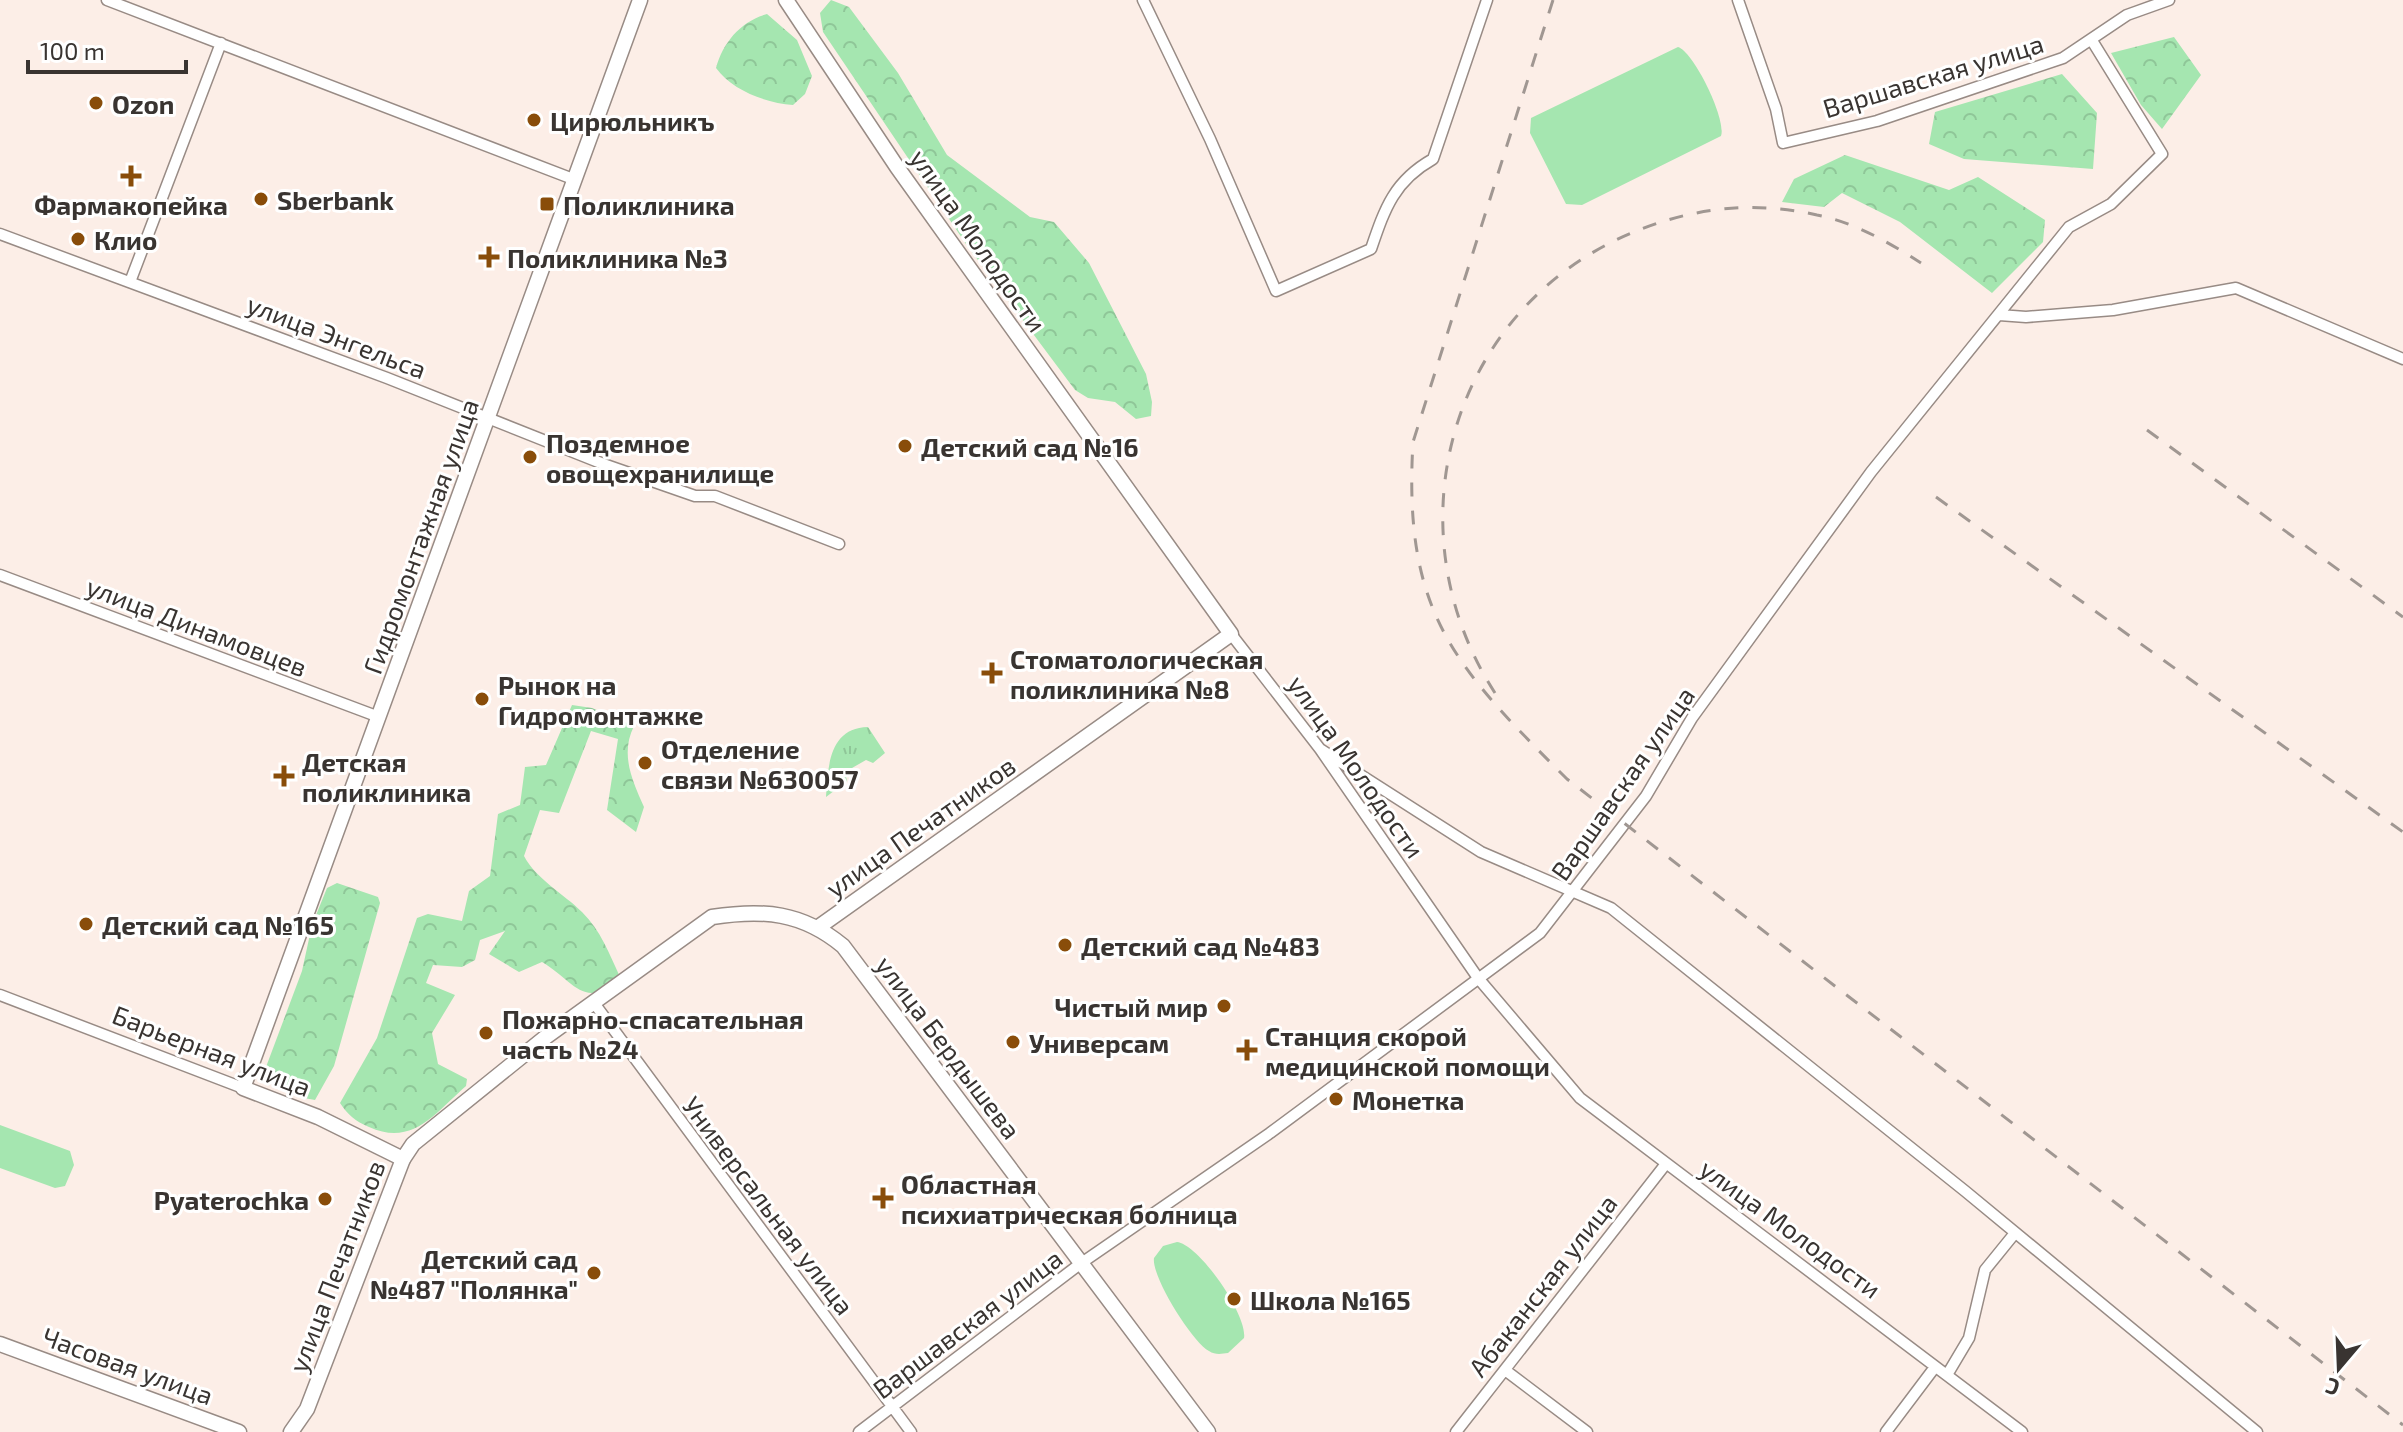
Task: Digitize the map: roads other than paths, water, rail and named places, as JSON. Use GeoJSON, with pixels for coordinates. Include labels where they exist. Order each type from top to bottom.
{"type":"FeatureCollection","features":[{"type":"Feature","properties":{"kind":"street"},"geometry":{"type":"LineString","coordinates":[[107,0],[573,179]]}},
{"type":"Feature","properties":{"kind":"street","name":"Гидромонтажная улица"},"geometry":{"type":"LineString","coordinates":[[243,1088],[640,0]]}},
{"type":"Feature","properties":{"kind":"street","name":"улица Молодости"},"geometry":{"type":"LineString","coordinates":[[786,0],[897,167],[1231,634],[1320,749],[1478,978],[1580,1098],[2022,1432]]}},
{"type":"Feature","properties":{"kind":"street"},"geometry":{"type":"LineString","coordinates":[[1143,0],[1210,139],[1276,291],[1371,249],[1383,213],[1408,173],[1433,159],[1487,0]]}},
{"type":"Feature","properties":{"kind":"street","name":"Варшавская улица"},"geometry":{"type":"LineString","coordinates":[[1738,0],[1776,109],[1783,143],[1877,121],[2063,58],[2127,15],[2169,0]]}},
{"type":"Feature","properties":{"kind":"street","name":"Варшавская улица"},"geometry":{"type":"LineString","coordinates":[[859,1432],[1080,1264],[1235,1159],[1540,933],[1576,891],[1646,796],[1692,718],[1831,526],[2069,227],[2111,204],[2162,154],[2091,39]]}},
{"type":"Feature","properties":{"kind":"street"},"geometry":{"type":"LineString","coordinates":[[130,282],[221,43]]}},
{"type":"Feature","properties":{"kind":"street","name":"улица Энгельса"},"geometry":{"type":"LineString","coordinates":[[0,234],[669,488],[695,496],[715,496],[839,544]]}},
{"type":"Feature","properties":{"kind":"street"},"geometry":{"type":"LineString","coordinates":[[1999,315],[2026,317],[2113,310],[2236,288],[2403,359]]}},
{"type":"Feature","properties":{"kind":"street","name":"улица Динамовцев"},"geometry":{"type":"LineString","coordinates":[[0,575],[379,717]]}},
{"type":"Feature","properties":{"kind":"street","name":"улица Печатников"},"geometry":{"type":"LineString","coordinates":[[291,1432],[307,1409],[403,1159],[413,1144],[594,1003],[712,917],[764,913],[793,917],[820,926],[1231,634]]}},
{"type":"Feature","properties":{"kind":"street"},"geometry":{"type":"LineString","coordinates":[[1320,749],[1481,852],[1611,908],[2257,1432]]}},
{"type":"Feature","properties":{"kind":"street","name":"улица Бердышева"},"geometry":{"type":"LineString","coordinates":[[820,926],[843,946],[934,1064],[1208,1432]]}},
{"type":"Feature","properties":{"kind":"street","name":"Барьерная улица"},"geometry":{"type":"LineString","coordinates":[[0,995],[318,1117],[403,1159]]}},
{"type":"Feature","properties":{"kind":"street","name":"Универсальная улица"},"geometry":{"type":"LineString","coordinates":[[594,1003],[911,1432]]}},
{"type":"Feature","properties":{"kind":"street","name":"Абаканская улица"},"geometry":{"type":"LineString","coordinates":[[1456,1432],[1665,1165]]}},
{"type":"Feature","properties":{"kind":"street"},"geometry":{"type":"LineString","coordinates":[[1947,1375],[1969,1338],[1985,1270],[2015,1233]]}},
{"type":"Feature","properties":{"kind":"street","name":"Часовая улица"},"geometry":{"type":"LineString","coordinates":[[0,1344],[239,1432]]}},
{"type":"Feature","properties":{"kind":"street"},"geometry":{"type":"LineString","coordinates":[[1886,1432],[1935,1367]]}},
{"type":"Feature","properties":{"kind":"street"},"geometry":{"type":"LineString","coordinates":[[1505,1370],[1587,1432]]}},
{"type":"Feature","properties":{"kind":"railway"},"geometry":{"type":"LineString","coordinates":[[1553,0],[1413,442],[1412,501],[1417,550],[1427,593],[1444,632],[1493,702],[1567,779],[2403,1425]]}},
{"type":"Feature","properties":{"kind":"railway"},"geometry":{"type":"LineString","coordinates":[[1495,693],[1463,628],[1446,560],[1444,492],[1456,426],[1483,365],[1522,310],[1575,264],[1639,230],[1705,211],[1772,208],[1831,218],[1871,234],[1921,263]]}},
{"type":"Feature","properties":{"kind":"railway"},"geometry":{"type":"LineString","coordinates":[[2147,430],[2403,617]]}},
{"type":"Feature","properties":{"kind":"railway"},"geometry":{"type":"LineString","coordinates":[[1936,497],[2403,832]]}},
{"type":"Feature","properties":{"kind":"place","name":"Ozon"},"geometry":{"type":"Point","coordinates":[96,103]}},
{"type":"Feature","properties":{"kind":"place","name":"Цирюльникъ"},"geometry":{"type":"Point","coordinates":[534,120]}},
{"type":"Feature","properties":{"kind":"place","name":"Фармакопейка"},"geometry":{"type":"Point","coordinates":[131,176]}},
{"type":"Feature","properties":{"kind":"place","name":"Sberbank"},"geometry":{"type":"Point","coordinates":[261,199]}},
{"type":"Feature","properties":{"kind":"place","name":"Поликлиника"},"geometry":{"type":"Point","coordinates":[547,204]}},
{"type":"Feature","properties":{"kind":"place","name":"Клио"},"geometry":{"type":"Point","coordinates":[78,239]}},
{"type":"Feature","properties":{"kind":"place","name":"Поликлиника №3"},"geometry":{"type":"Point","coordinates":[489,257]}},
{"type":"Feature","properties":{"kind":"place","name":"Детский сад №16"},"geometry":{"type":"Point","coordinates":[905,446]}},
{"type":"Feature","properties":{"kind":"place","name":"Поздемное овощехранилище"},"geometry":{"type":"Point","coordinates":[530,457]}},
{"type":"Feature","properties":{"kind":"place","name":"Стоматологическая поликлиника №8"},"geometry":{"type":"Point","coordinates":[992,673]}},
{"type":"Feature","properties":{"kind":"place","name":"Рынок на Гидромонтажке"},"geometry":{"type":"Point","coordinates":[482,699]}},
{"type":"Feature","properties":{"kind":"place","name":"Отделение связи №630057"},"geometry":{"type":"Point","coordinates":[645,763]}},
{"type":"Feature","properties":{"kind":"place","name":"Детская поликлиника"},"geometry":{"type":"Point","coordinates":[284,776]}},
{"type":"Feature","properties":{"kind":"place","name":"Детский сад №165"},"geometry":{"type":"Point","coordinates":[86,924]}},
{"type":"Feature","properties":{"kind":"place","name":"Детский сад №483"},"geometry":{"type":"Point","coordinates":[1065,945]}},
{"type":"Feature","properties":{"kind":"place","name":"Чистый мир"},"geometry":{"type":"Point","coordinates":[1224,1006]}},
{"type":"Feature","properties":{"kind":"place","name":"Пожарно-спасательная часть №24"},"geometry":{"type":"Point","coordinates":[486,1033]}},
{"type":"Feature","properties":{"kind":"place","name":"Универсам"},"geometry":{"type":"Point","coordinates":[1013,1042]}},
{"type":"Feature","properties":{"kind":"place","name":"Станция скорой медицинской помощи"},"geometry":{"type":"Point","coordinates":[1247,1050]}},
{"type":"Feature","properties":{"kind":"place","name":"Монетка"},"geometry":{"type":"Point","coordinates":[1336,1099]}},
{"type":"Feature","properties":{"kind":"place","name":"Областная психиатрическая болница"},"geometry":{"type":"Point","coordinates":[883,1198]}},
{"type":"Feature","properties":{"kind":"place","name":"Pyaterochka"},"geometry":{"type":"Point","coordinates":[325,1199]}},
{"type":"Feature","properties":{"kind":"place","name":"Детский сад №487 \"Полянка\""},"geometry":{"type":"Point","coordinates":[594,1273]}},
{"type":"Feature","properties":{"kind":"place","name":"Школа №165"},"geometry":{"type":"Point","coordinates":[1234,1299]}}]}
